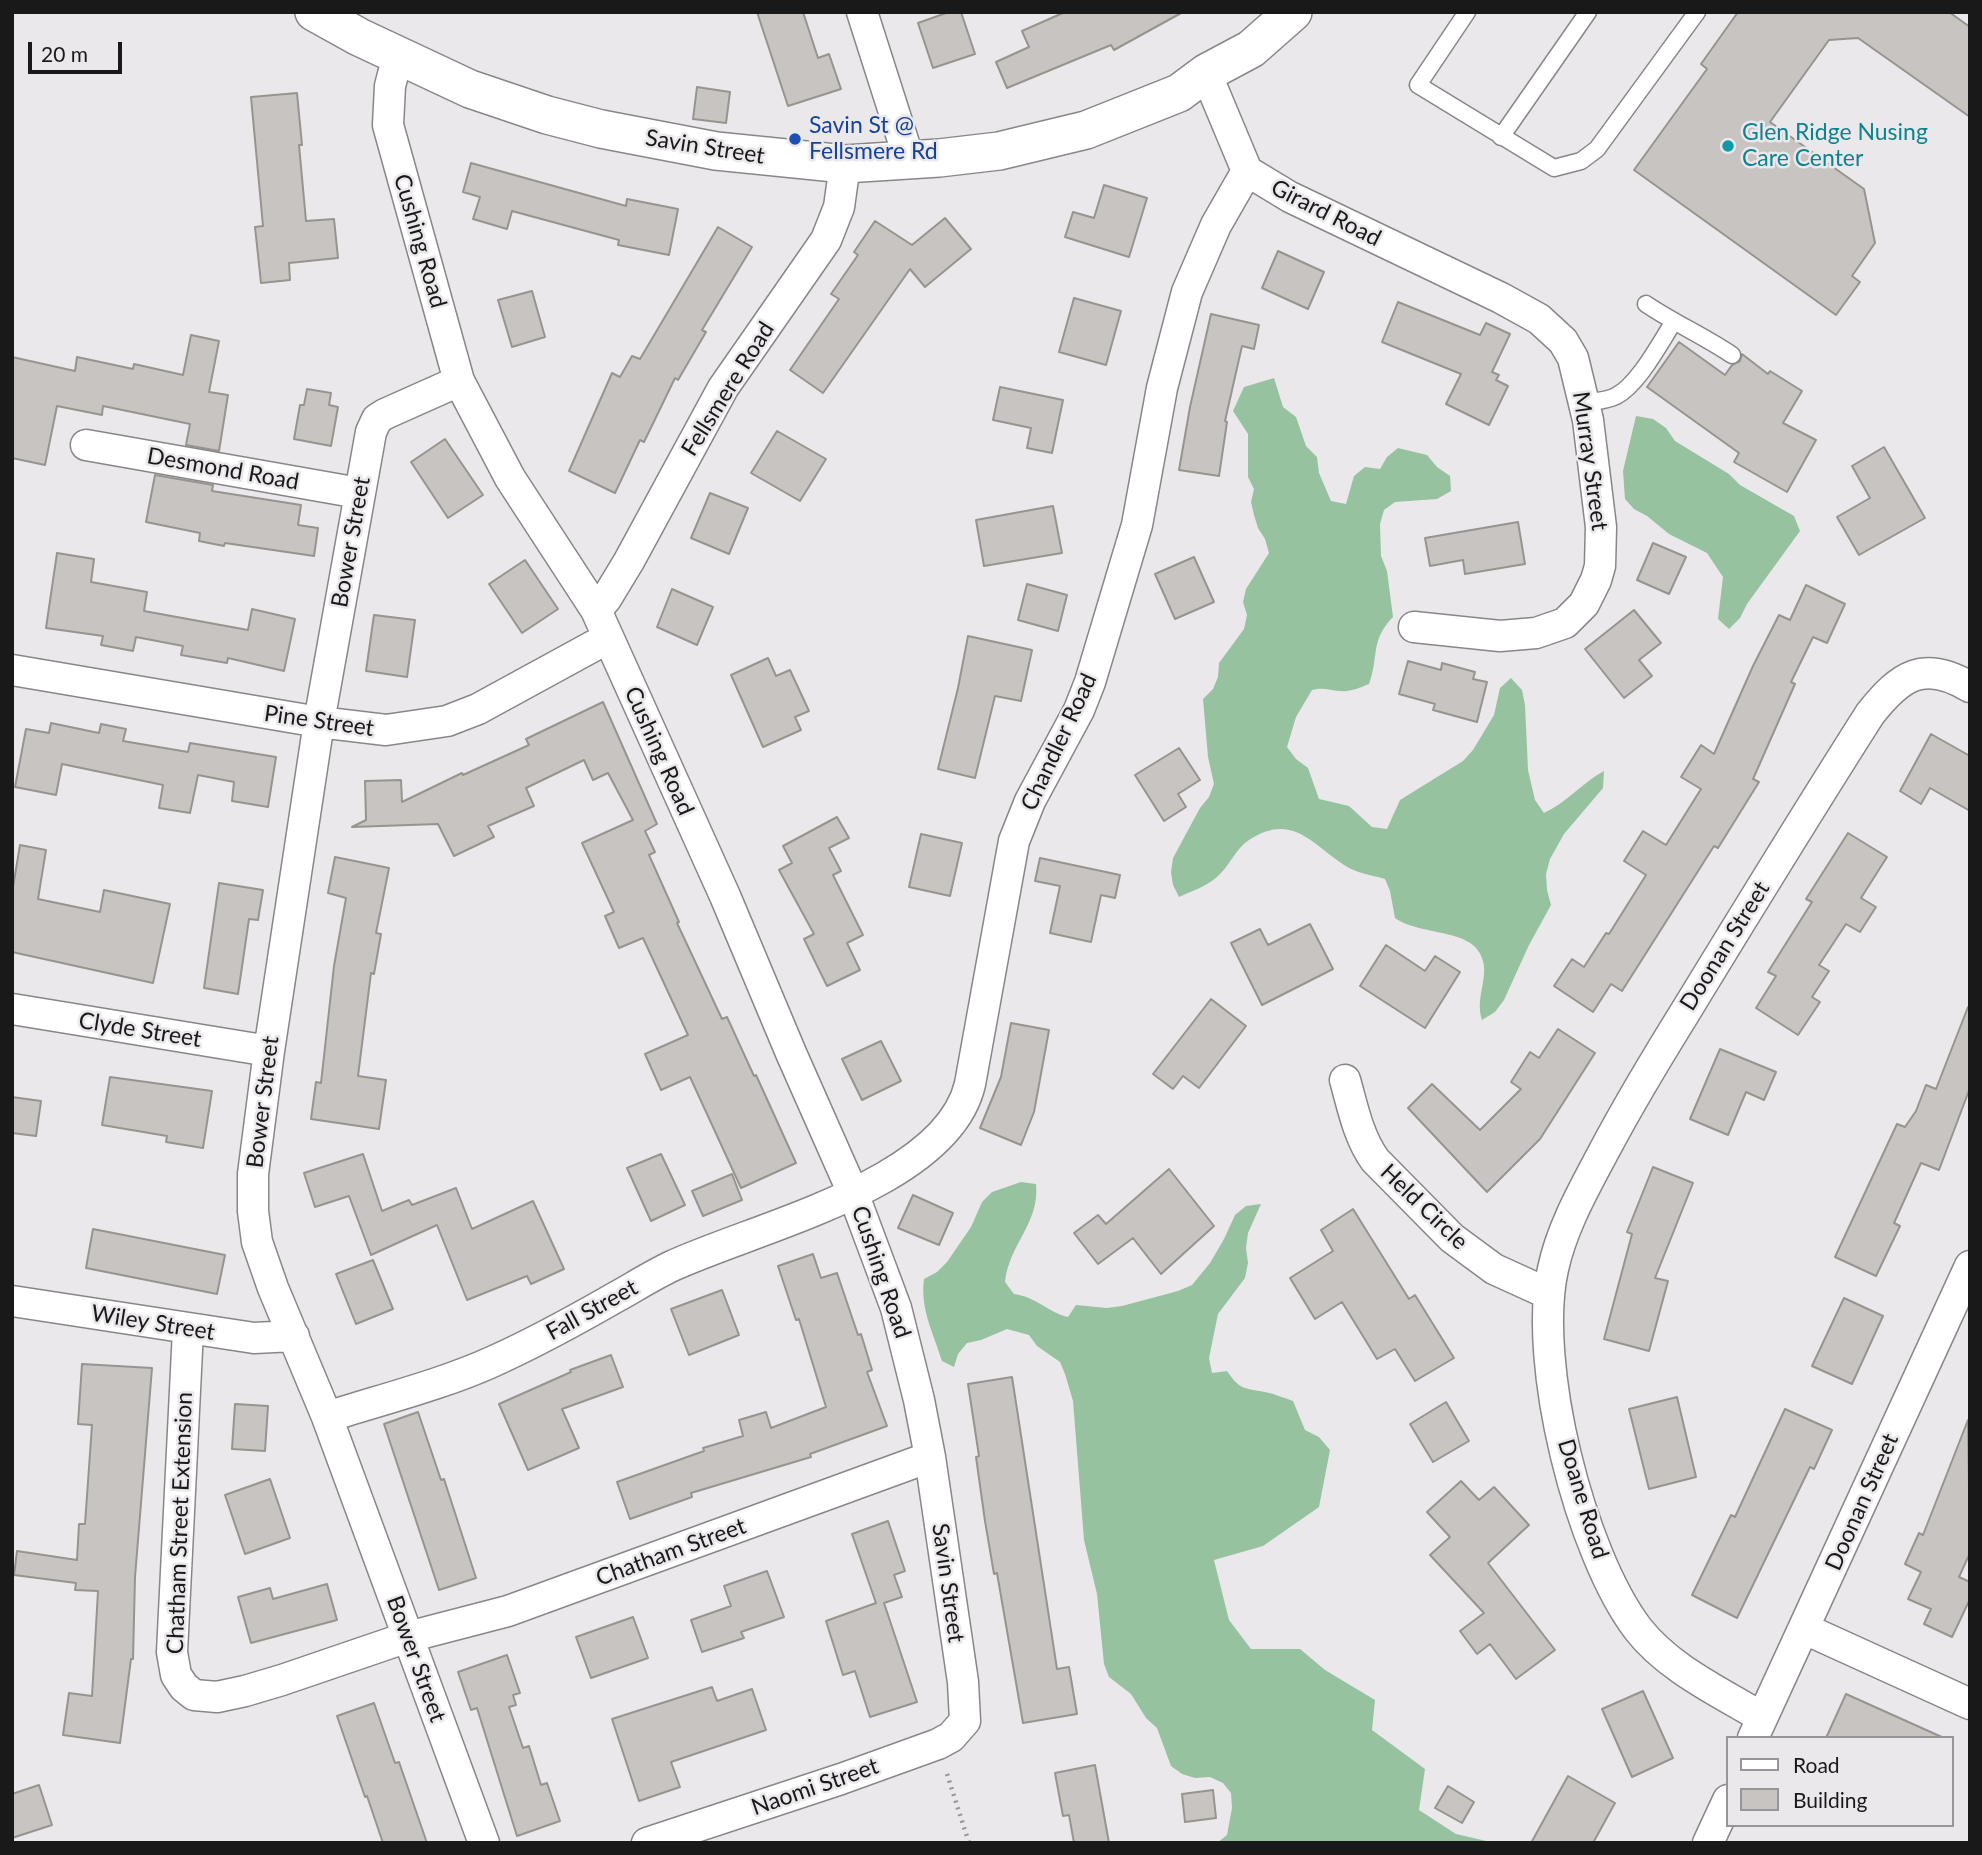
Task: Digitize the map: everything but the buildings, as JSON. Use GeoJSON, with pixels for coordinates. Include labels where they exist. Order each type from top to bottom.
{"type":"FeatureCollection","features":[{"type":"Feature","properties":{"kind":"street"},"geometry":{"type":"LineString","coordinates":[[862,12],[909,159]]}},
{"type":"Feature","properties":{"kind":"street","name":"Savin Street"},"geometry":{"type":"LineString","coordinates":[[319,14],[470,89],[547,115],[601,129],[716,151],[845,164],[999,151],[1058,138],[1142,110],[1179,93],[1206,73],[1251,49],[1284,15]]}},
{"type":"Feature","properties":{"kind":"street","name":"Cushing Road"},"geometry":{"type":"LineString","coordinates":[[398,55],[390,86],[388,125],[459,381],[510,478],[596,610],[725,896],[853,1193],[896,1308],[930,1457]]}},
{"type":"Feature","properties":{"kind":"street","name":"Girard Road"},"geometry":{"type":"LineString","coordinates":[[1206,73],[1247,171],[1290,197],[1501,298]]}},
{"type":"Feature","properties":{"kind":"street","name":"Fellsmere Road"},"geometry":{"type":"LineString","coordinates":[[596,610],[610,593],[629,561],[723,388],[826,240],[839,207],[845,164]]}},
{"type":"Feature","properties":{"kind":"street","name":"Chandler Road"},"geometry":{"type":"LineString","coordinates":[[853,1193],[909,1163],[929,1147],[955,1119],[965,1100],[971,1084],[1014,841],[1030,800],[1079,710],[1090,682],[1137,525],[1162,388],[1186,292],[1216,225],[1247,171]]}},
{"type":"Feature","properties":{"kind":"street","name":"Murray Street"},"geometry":{"type":"LineString","coordinates":[[1414,627],[1500,636],[1536,633],[1565,623],[1584,604],[1596,580],[1602,550],[1600,504],[1577,368],[1563,341],[1539,319],[1501,298]]}},
{"type":"Feature","properties":{"kind":"street","name":"Bower Street"},"geometry":{"type":"LineString","coordinates":[[459,381],[377,419],[366,451],[319,722],[253,1174],[257,1242],[327,1417],[484,1843]]}},
{"type":"Feature","properties":{"kind":"street","name":"Desmond Road"},"geometry":{"type":"LineString","coordinates":[[86,444],[359,493]]}},
{"type":"Feature","properties":{"kind":"street","name":"Pine Street"},"geometry":{"type":"LineString","coordinates":[[12,670],[319,722],[386,730],[447,721],[478,709],[608,638]]}},
{"type":"Feature","properties":{"kind":"street","name":"Doonan Street"},"geometry":{"type":"LineString","coordinates":[[1549,1294],[1556,1255],[1571,1217],[1644,1078],[1870,714],[1889,689],[1912,675],[1927,673],[1942,676],[1970,687]]}},
{"type":"Feature","properties":{"kind":"street","name":"Clyde Street"},"geometry":{"type":"LineString","coordinates":[[12,1009],[269,1051]]}},
{"type":"Feature","properties":{"kind":"street","name":"Held Circle"},"geometry":{"type":"LineString","coordinates":[[1345,1080],[1360,1130],[1376,1160],[1462,1245],[1494,1269],[1549,1294]]}},
{"type":"Feature","properties":{"kind":"street","name":"Fall Street"},"geometry":{"type":"LineString","coordinates":[[327,1417],[493,1362],[671,1266],[853,1193]]}},
{"type":"Feature","properties":{"kind":"street","name":"Doonan Street"},"geometry":{"type":"LineString","coordinates":[[1757,1728],[1805,1629],[1970,1266]]}},
{"type":"Feature","properties":{"kind":"street","name":"Doane Road"},"geometry":{"type":"LineString","coordinates":[[1549,1294],[1548,1348],[1551,1383],[1574,1484],[1592,1543],[1616,1594],[1638,1630],[1657,1649],[1757,1728]]}},
{"type":"Feature","properties":{"kind":"street","name":"Wiley Street"},"geometry":{"type":"LineString","coordinates":[[12,1301],[188,1330],[254,1338],[294,1336]]}},
{"type":"Feature","properties":{"kind":"street","name":"Chatham Street Extension"},"geometry":{"type":"LineString","coordinates":[[188,1330],[172,1651],[176,1675],[184,1687],[200,1697],[217,1697],[245,1691],[408,1637]]}},
{"type":"Feature","properties":{"kind":"street","name":"Savin Street"},"geometry":{"type":"LineString","coordinates":[[930,1457],[966,1710]]}},
{"type":"Feature","properties":{"kind":"street","name":"Chatham Street"},"geometry":{"type":"LineString","coordinates":[[408,1637],[520,1606],[930,1457]]}},
{"type":"Feature","properties":{"kind":"street"},"geometry":{"type":"LineString","coordinates":[[1805,1629],[1970,1704]]}},
{"type":"Feature","properties":{"kind":"street","name":"Naomi Street"},"geometry":{"type":"LineString","coordinates":[[647,1843],[938,1744],[951,1737],[963,1725],[966,1710]]}},
{"type":"Feature","properties":{"kind":"street"},"geometry":{"type":"LineString","coordinates":[[1708,1843],[1727,1802]]}},
{"type":"Feature","properties":{"kind":"lane"},"geometry":{"type":"LineString","coordinates":[[1467,12],[1418,85],[1553,168],[1581,161],[1597,149],[1697,12]]}},
{"type":"Feature","properties":{"kind":"lane"},"geometry":{"type":"LineString","coordinates":[[1501,137],[1588,12]]}},
{"type":"Feature","properties":{"kind":"lane"},"geometry":{"type":"LineString","coordinates":[[1646,304],[1673,323],[1703,336],[1732,355]]}},
{"type":"Feature","properties":{"kind":"lane"},"geometry":{"type":"LineString","coordinates":[[1584,403],[1606,400],[1621,393],[1637,376],[1673,323]]}},
{"type":"Feature","properties":{"kind":"path"},"geometry":{"type":"LineString","coordinates":[[938,1744],[969,1843]]}},
{"type":"Feature","properties":{"kind":"green space"},"geometry":{"type":"Polygon","coordinates":[[[1274,378],[1283,407],[1296,417],[1306,446],[1317,457],[1319,473],[1331,501],[1346,504],[1354,476],[1365,467],[1380,469],[1387,457],[1398,448],[1427,455],[1437,467],[1450,476],[1451,491],[1437,499],[1395,502],[1384,510],[1380,524],[1381,556],[1387,571],[1393,617],[1378,641],[1369,684],[1348,691],[1312,690],[1296,717],[1287,747],[1296,759],[1308,768],[1319,799],[1349,806],[1372,827],[1387,829],[1400,800],[1463,761],[1473,750],[1494,715],[1500,688],[1511,678],[1522,690],[1528,770],[1535,800],[1544,813],[1604,771],[1603,788],[1564,834],[1550,859],[1546,874],[1551,905],[1504,1000],[1495,1012],[1482,1020],[1480,1004],[1484,968],[1478,950],[1459,937],[1419,928],[1395,918],[1385,879],[1349,868],[1301,834],[1277,829],[1264,832],[1244,843],[1221,873],[1209,883],[1179,897],[1173,885],[1173,858],[1214,784],[1208,757],[1203,699],[1213,689],[1218,677],[1219,663],[1244,629],[1247,615],[1243,602],[1246,589],[1269,553],[1251,502],[1254,489],[1248,477],[1248,434],[1233,411],[1244,387],[1274,378]]]}},
{"type":"Feature","properties":{"kind":"green space"},"geometry":{"type":"Polygon","coordinates":[[[1636,416],[1653,419],[1666,428],[1675,441],[1729,474],[1740,485],[1794,516],[1800,531],[1747,604],[1740,618],[1729,629],[1718,619],[1723,577],[1707,553],[1669,534],[1634,509],[1625,499],[1623,471],[1636,416]]]}},
{"type":"Feature","properties":{"kind":"green space"},"geometry":{"type":"Polygon","coordinates":[[[1021,1182],[1036,1184],[1036,1198],[1029,1222],[1012,1256],[1005,1282],[1014,1294],[1029,1298],[1068,1317],[1076,1305],[1107,1308],[1122,1306],[1192,1285],[1210,1263],[1235,1215],[1246,1206],[1261,1204],[1248,1233],[1245,1278],[1218,1314],[1209,1358],[1212,1373],[1227,1371],[1235,1382],[1243,1387],[1293,1401],[1305,1430],[1319,1437],[1330,1450],[1319,1507],[1263,1546],[1214,1560],[1229,1620],[1251,1649],[1300,1649],[1325,1670],[1375,1700],[1372,1730],[1425,1769],[1419,1810],[1456,1834],[1495,1843],[1217,1843],[1227,1835],[1232,1808],[1231,1793],[1223,1783],[1210,1777],[1195,1778],[1182,1774],[1171,1766],[1157,1728],[1146,1718],[1131,1694],[1109,1677],[1104,1664],[1097,1594],[1084,1540],[1073,1401],[1060,1362],[1037,1346],[1029,1335],[1007,1329],[967,1343],[958,1354],[954,1367],[942,1361],[928,1320],[924,1279],[947,1262],[971,1227],[982,1202],[992,1192],[1021,1182]]]}},
{"type":"Feature","properties":{"kind":"place","name":"Savin St @ Fellsmere Rd"},"geometry":{"type":"Point","coordinates":[795,139]}},
{"type":"Feature","properties":{"kind":"place","name":"Glen Ridge Nusing Care Center"},"geometry":{"type":"Point","coordinates":[1728,146]}}]}
